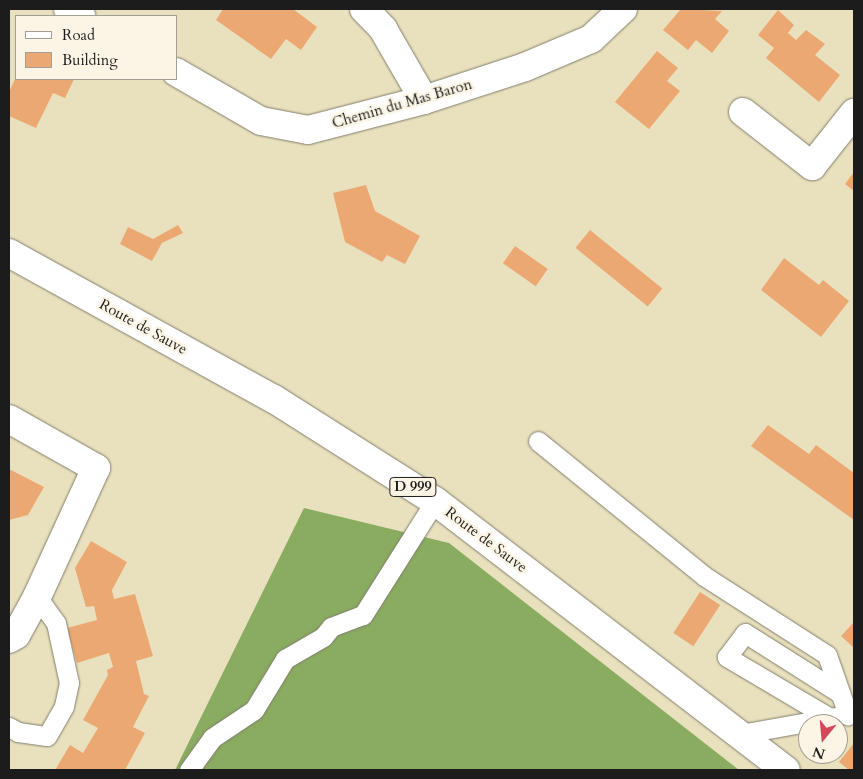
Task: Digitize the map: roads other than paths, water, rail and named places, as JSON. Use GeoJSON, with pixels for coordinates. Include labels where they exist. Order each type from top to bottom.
{"type":"FeatureCollection","features":[{"type":"Feature","properties":{"kind":"street"},"geometry":{"type":"LineString","coordinates":[[68,9],[79,15]]}},
{"type":"Feature","properties":{"kind":"street"},"geometry":{"type":"LineString","coordinates":[[364,9],[383,28],[424,100]]}},
{"type":"Feature","properties":{"kind":"street","name":"Chemin du Mas Baron"},"geometry":{"type":"LineString","coordinates":[[178,73],[261,121],[308,130],[424,100],[525,67],[591,39],[623,9]]}},
{"type":"Feature","properties":{"kind":"street"},"geometry":{"type":"LineString","coordinates":[[743,112],[812,166],[854,113]]}},
{"type":"Feature","properties":{"kind":"street","name":"Route de Sauve"},"geometry":{"type":"LineString","coordinates":[[9,253],[274,399],[435,501],[786,770]]}},
{"type":"Feature","properties":{"kind":"street"},"geometry":{"type":"LineString","coordinates":[[9,419],[96,468],[36,597],[16,635],[9,639]]}},
{"type":"Feature","properties":{"kind":"lane"},"geometry":{"type":"LineString","coordinates":[[538,441],[704,576],[827,655],[840,694],[843,714]]}},
{"type":"Feature","properties":{"kind":"lane"},"geometry":{"type":"LineString","coordinates":[[189,770],[212,738],[254,710],[286,659],[322,637],[331,627],[362,615],[435,501]]}},
{"type":"Feature","properties":{"kind":"lane"},"geometry":{"type":"LineString","coordinates":[[9,727],[18,732],[46,736],[64,706],[69,683],[56,623],[36,597]]}},
{"type":"Feature","properties":{"kind":"lane"},"geometry":{"type":"LineString","coordinates":[[836,714],[727,657],[745,633],[840,694]]}},
{"type":"Feature","properties":{"kind":"lane"},"geometry":{"type":"LineString","coordinates":[[740,734],[798,725]]}}]}
